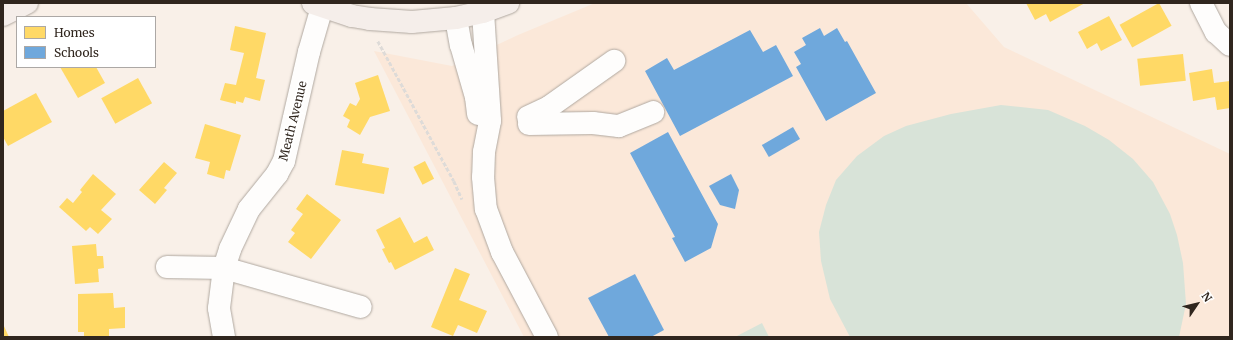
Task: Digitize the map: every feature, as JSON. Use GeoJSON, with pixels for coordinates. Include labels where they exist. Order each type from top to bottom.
{"type":"FeatureCollection","features":[{"type":"Feature","properties":{"kind":"main road"},"geometry":{"type":"LineString","coordinates":[[3,15],[27,3]]}},
{"type":"Feature","properties":{"kind":"main road"},"geometry":{"type":"LineString","coordinates":[[318,5],[352,16],[412,22],[456,18],[483,12],[508,3]]}},
{"type":"Feature","properties":{"kind":"street"},"geometry":{"type":"LineString","coordinates":[[1201,3],[1216,32],[1230,45]]}},
{"type":"Feature","properties":{"kind":"street","name":"Meath Avenue"},"geometry":{"type":"LineString","coordinates":[[224,337],[219,308],[224,268],[237,231],[249,210],[277,174],[284,161],[309,52],[318,5]]}},
{"type":"Feature","properties":{"kind":"street"},"geometry":{"type":"LineString","coordinates":[[483,12],[490,121],[484,152],[483,178],[486,209],[502,252],[548,337]]}},
{"type":"Feature","properties":{"kind":"street"},"geometry":{"type":"LineString","coordinates":[[456,18],[461,45],[476,97],[484,152]]}},
{"type":"Feature","properties":{"kind":"street"},"geometry":{"type":"LineString","coordinates":[[614,61],[528,120],[593,123],[619,126],[653,112]]}},
{"type":"Feature","properties":{"kind":"street"},"geometry":{"type":"LineString","coordinates":[[167,267],[224,268],[361,307]]}},
{"type":"Feature","properties":{"kind":"shaded area"},"geometry":{"type":"Polygon","coordinates":[[[595,3],[966,3],[1004,47],[1230,154],[1230,337],[524,337],[374,51],[452,66],[518,35],[595,3]]]}},
{"type":"Feature","properties":{"kind":"shaded area"},"geometry":{"type":"Polygon","coordinates":[[[1001,105],[1048,110],[1085,126],[1109,140],[1133,159],[1153,182],[1170,214],[1177,235],[1183,263],[1186,304],[1179,337],[850,337],[830,299],[821,261],[819,232],[826,205],[836,180],[857,156],[884,136],[906,126],[951,114],[1001,105]]]}},
{"type":"Feature","properties":{"kind":"shaded area"},"geometry":{"type":"Polygon","coordinates":[[[762,323],[769,337],[735,337],[762,323]]]}},
{"type":"Feature","properties":{"kind":"building: Homes"},"geometry":{"type":"Polygon","coordinates":[[[1026,3],[1085,3],[1050,22],[1046,14],[1035,20],[1026,3]]]}},
{"type":"Feature","properties":{"kind":"building: Homes"},"geometry":{"type":"Polygon","coordinates":[[[1159,3],[1172,26],[1132,48],[1120,25],[1159,3]]]}},
{"type":"Feature","properties":{"kind":"building: Homes"},"geometry":{"type":"Polygon","coordinates":[[[1109,16],[1122,40],[1101,51],[1097,43],[1087,49],[1078,32],[1109,16]]]}},
{"type":"Feature","properties":{"kind":"building: Homes"},"geometry":{"type":"Polygon","coordinates":[[[235,26],[266,33],[256,78],[265,80],[260,101],[245,97],[243,103],[236,101],[236,104],[220,100],[225,83],[236,85],[244,53],[230,50],[235,26]]]}},
{"type":"Feature","properties":{"kind":"building: Homes"},"geometry":{"type":"Polygon","coordinates":[[[1183,54],[1186,81],[1140,86],[1137,59],[1183,54]]]}},
{"type":"Feature","properties":{"kind":"building: Homes"},"geometry":{"type":"Polygon","coordinates":[[[61,68],[97,68],[105,83],[78,98],[61,68]]]}},
{"type":"Feature","properties":{"kind":"building: Homes"},"geometry":{"type":"Polygon","coordinates":[[[1212,69],[1214,83],[1230,81],[1230,108],[1217,110],[1215,97],[1193,101],[1189,73],[1212,69]]]}},
{"type":"Feature","properties":{"kind":"building: Homes"},"geometry":{"type":"Polygon","coordinates":[[[378,75],[390,111],[370,117],[360,135],[347,127],[350,120],[343,116],[350,103],[356,106],[360,99],[355,83],[378,75]]]}},
{"type":"Feature","properties":{"kind":"building: Homes"},"geometry":{"type":"Polygon","coordinates":[[[138,78],[152,103],[115,124],[101,98],[138,78]]]}},
{"type":"Feature","properties":{"kind":"building: Homes"},"geometry":{"type":"Polygon","coordinates":[[[36,93],[52,122],[8,146],[3,137],[3,111],[36,93]]]}},
{"type":"Feature","properties":{"kind":"building: Homes"},"geometry":{"type":"Polygon","coordinates":[[[205,124],[241,135],[230,171],[226,170],[224,179],[207,174],[210,162],[195,158],[205,124]]]}},
{"type":"Feature","properties":{"kind":"building: Homes"},"geometry":{"type":"Polygon","coordinates":[[[342,150],[364,154],[362,163],[389,168],[384,194],[335,185],[342,150]]]}},
{"type":"Feature","properties":{"kind":"building: Homes"},"geometry":{"type":"Polygon","coordinates":[[[425,161],[434,179],[422,185],[413,167],[425,161]]]}},
{"type":"Feature","properties":{"kind":"building: Homes"},"geometry":{"type":"Polygon","coordinates":[[[164,162],[177,173],[164,188],[167,190],[155,204],[139,190],[164,162]]]}},
{"type":"Feature","properties":{"kind":"building: Homes"},"geometry":{"type":"Polygon","coordinates":[[[93,174],[116,194],[101,210],[112,219],[98,234],[90,227],[86,231],[59,207],[67,198],[73,203],[82,192],[80,190],[93,174]]]}},
{"type":"Feature","properties":{"kind":"building: Homes"},"geometry":{"type":"Polygon","coordinates":[[[307,194],[341,220],[311,259],[288,242],[295,233],[291,230],[303,214],[296,209],[307,194]]]}},
{"type":"Feature","properties":{"kind":"building: Homes"},"geometry":{"type":"Polygon","coordinates":[[[400,217],[414,243],[427,236],[434,250],[395,270],[391,262],[389,263],[382,249],[385,248],[376,230],[400,217]]]}},
{"type":"Feature","properties":{"kind":"building: Homes"},"geometry":{"type":"Polygon","coordinates":[[[96,244],[97,256],[103,256],[104,268],[98,269],[99,282],[75,284],[72,246],[96,244]]]}},
{"type":"Feature","properties":{"kind":"building: Homes"},"geometry":{"type":"Polygon","coordinates":[[[455,268],[470,274],[459,300],[487,311],[477,333],[458,325],[453,336],[431,327],[455,268]]]}},
{"type":"Feature","properties":{"kind":"building: Homes"},"geometry":{"type":"Polygon","coordinates":[[[113,293],[114,308],[125,307],[125,328],[109,329],[109,337],[84,337],[84,332],[78,332],[78,294],[113,293]]]}},
{"type":"Feature","properties":{"kind":"building: Homes"},"geometry":{"type":"Polygon","coordinates":[[[3,324],[9,337],[3,337],[3,324]]]}},
{"type":"Feature","properties":{"kind":"building: Schools"},"geometry":{"type":"Polygon","coordinates":[[[820,28],[824,36],[837,28],[845,42],[847,41],[876,93],[826,121],[796,67],[801,64],[794,52],[806,45],[802,38],[820,28]]]}},
{"type":"Feature","properties":{"kind":"building: Schools"},"geometry":{"type":"Polygon","coordinates":[[[750,30],[763,52],[776,45],[793,76],[680,136],[645,71],[667,58],[674,70],[750,30]]]}},
{"type":"Feature","properties":{"kind":"building: Schools"},"geometry":{"type":"Polygon","coordinates":[[[793,127],[800,139],[769,157],[762,145],[793,127]]]}},
{"type":"Feature","properties":{"kind":"building: Schools"},"geometry":{"type":"Polygon","coordinates":[[[668,132],[718,224],[711,248],[685,262],[672,238],[675,237],[630,153],[668,132]]]}},
{"type":"Feature","properties":{"kind":"building: Schools"},"geometry":{"type":"Polygon","coordinates":[[[731,174],[739,190],[735,209],[720,205],[709,186],[731,174]]]}},
{"type":"Feature","properties":{"kind":"building: Schools"},"geometry":{"type":"Polygon","coordinates":[[[635,274],[664,330],[651,337],[609,337],[588,298],[635,274]]]}}]}
